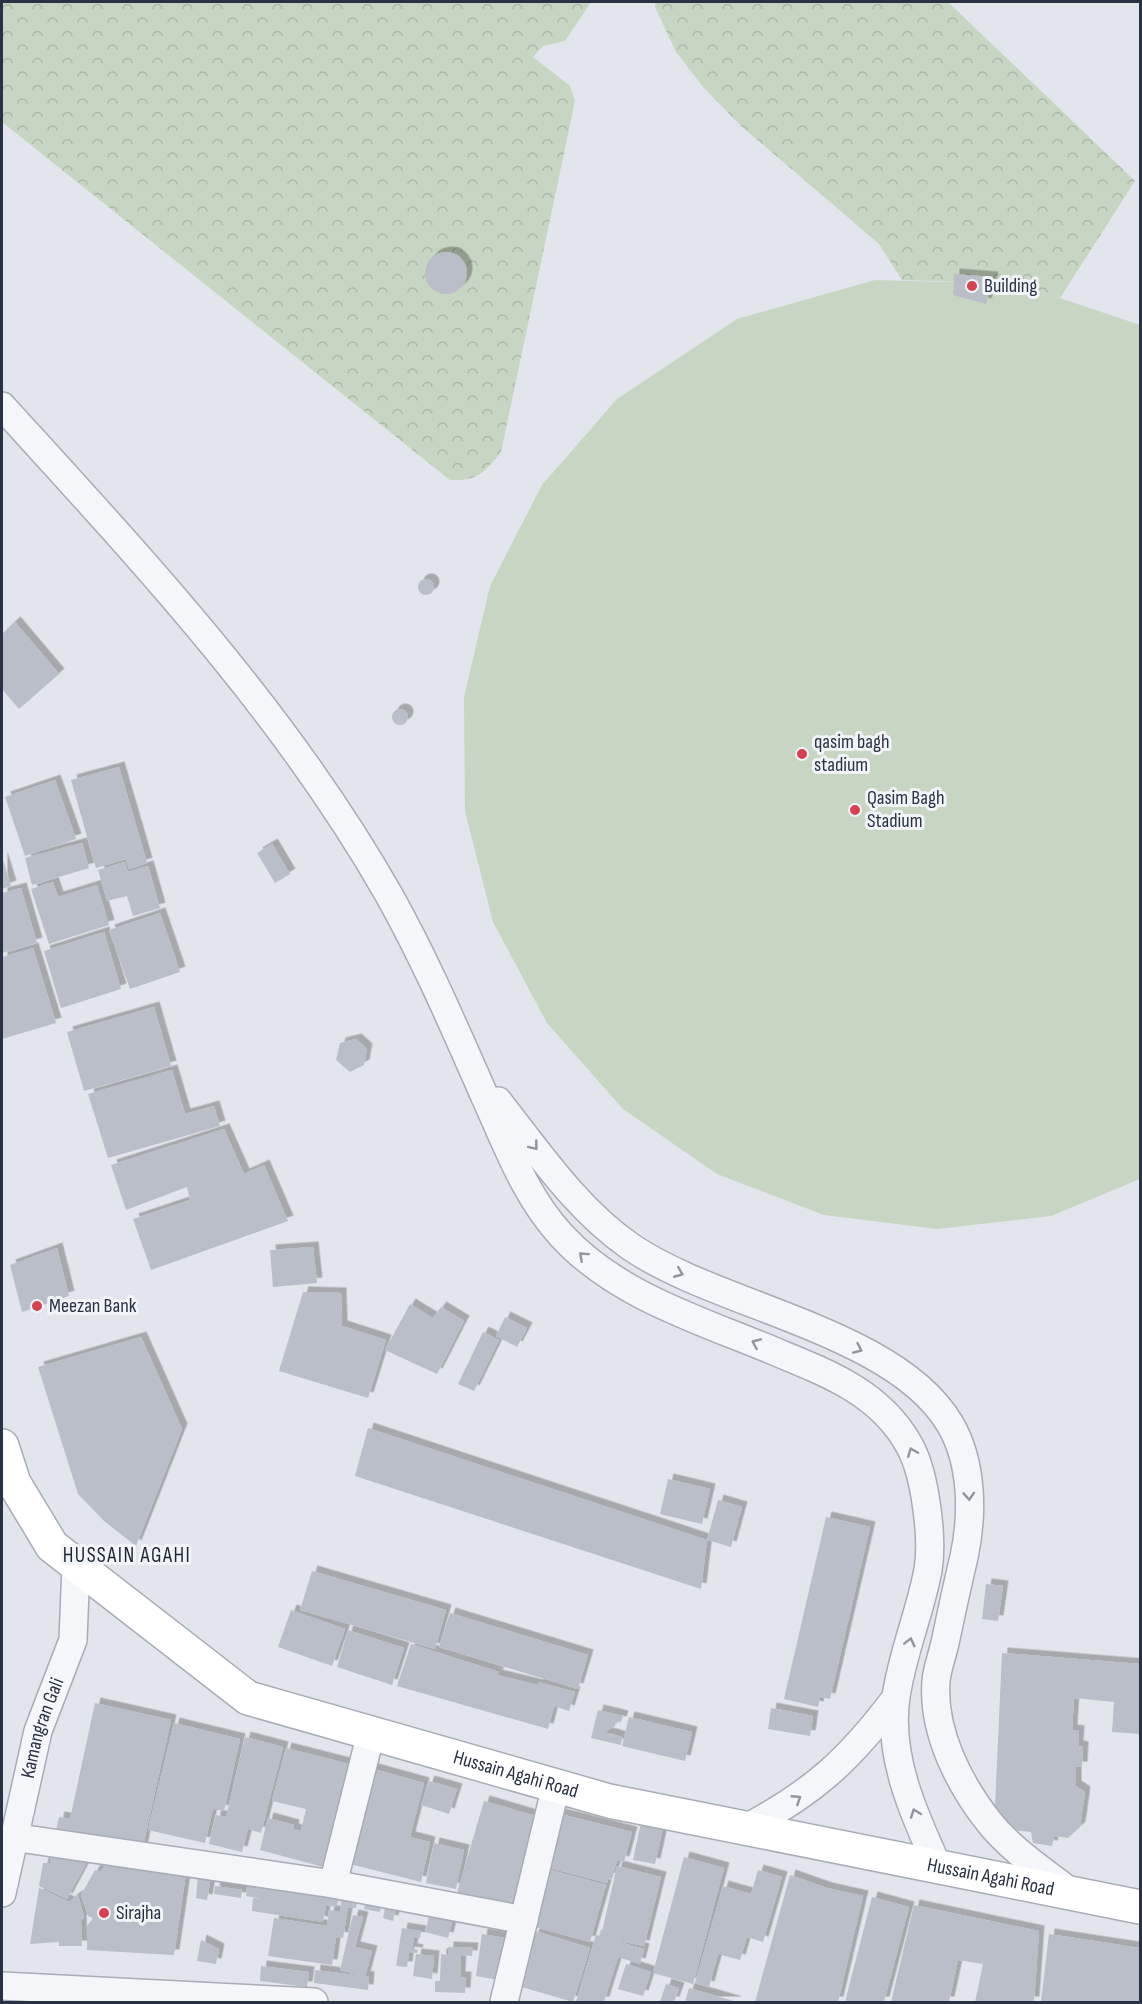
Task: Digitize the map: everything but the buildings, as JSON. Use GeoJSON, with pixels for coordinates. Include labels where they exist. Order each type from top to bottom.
{"type":"FeatureCollection","features":[{"type":"Feature","properties":{"kind":"main road","name":"Hussain Agahi Road"},"geometry":{"type":"LineString","coordinates":[[2,1446],[14,1483],[52,1546],[248,1698],[609,1801],[1140,1907]]}},
{"type":"Feature","properties":{"kind":"street"},"geometry":{"type":"LineString","coordinates":[[2,406],[160,580],[273,717],[310,769],[391,898],[472,1067],[526,1188],[560,1235],[598,1269],[644,1296],[837,1377],[867,1396],[890,1418],[909,1444],[922,1478],[930,1545],[928,1569],[895,1699],[899,1762],[917,1819],[938,1867]]}},
{"type":"Feature","properties":{"kind":"street"},"geometry":{"type":"LineString","coordinates":[[472,1067],[559,1179],[591,1213],[630,1246],[667,1268],[870,1354],[907,1377],[931,1400],[951,1424],[962,1456],[970,1492],[970,1529],[936,1682],[939,1716],[946,1751],[989,1822],[1017,1850],[1073,1894]]}},
{"type":"Feature","properties":{"kind":"street","name":"Kamangran Gali"},"geometry":{"type":"LineString","coordinates":[[2,1893],[12,1837],[38,1731],[73,1640],[76,1565]]}},
{"type":"Feature","properties":{"kind":"street"},"geometry":{"type":"LineString","coordinates":[[746,1828],[802,1797],[821,1781],[868,1736],[895,1699]]}},
{"type":"Feature","properties":{"kind":"street"},"geometry":{"type":"LineString","coordinates":[[333,1884],[371,1733]]}},
{"type":"Feature","properties":{"kind":"street"},"geometry":{"type":"LineString","coordinates":[[504,2002],[556,1786]]}},
{"type":"Feature","properties":{"kind":"street"},"geometry":{"type":"LineString","coordinates":[[12,1837],[333,1884],[524,1920]]}},
{"type":"Feature","properties":{"kind":"street"},"geometry":{"type":"LineString","coordinates":[[2,1986],[314,2002]]}},
{"type":"Feature","properties":{"kind":"green space"},"geometry":{"type":"Polygon","coordinates":[[[2,2],[591,2],[565,41],[543,46],[533,57],[570,86],[575,101],[501,452],[490,465],[474,477],[450,480],[2,122],[2,2]]]}},
{"type":"Feature","properties":{"kind":"green space"},"geometry":{"type":"Polygon","coordinates":[[[655,2],[948,2],[1135,181],[1060,298],[1018,284],[902,280],[879,244],[740,125],[704,88],[676,52],[655,7],[655,2]]]}},
{"type":"Feature","properties":{"kind":"green space","name":"qasim bagh stadium"},"geometry":{"type":"Polygon","coordinates":[[[875,280],[1018,284],[1140,325],[1140,1179],[1051,1216],[937,1229],[824,1215],[717,1174],[623,1109],[547,1023],[493,922],[465,811],[464,697],[490,586],[542,485],[617,399],[737,319],[875,280]]]}},
{"type":"Feature","properties":{"kind":"place","name":"Building"},"geometry":{"type":"Point","coordinates":[972,286]}},
{"type":"Feature","properties":{"kind":"place","name":"qasim bagh stadium"},"geometry":{"type":"Point","coordinates":[802,754]}},
{"type":"Feature","properties":{"kind":"place","name":"Qasim Bagh Stadium"},"geometry":{"type":"Point","coordinates":[855,810]}},
{"type":"Feature","properties":{"kind":"place","name":"Meezan Bank"},"geometry":{"type":"Point","coordinates":[37,1306]}},
{"type":"Feature","properties":{"kind":"place","name":"Sirajha"},"geometry":{"type":"Point","coordinates":[104,1913]}},
{"type":"Feature","properties":{"kind":"district","name":"HUSSAIN AGAHI"},"geometry":{"type":"Point","coordinates":[127,1555]}}]}
